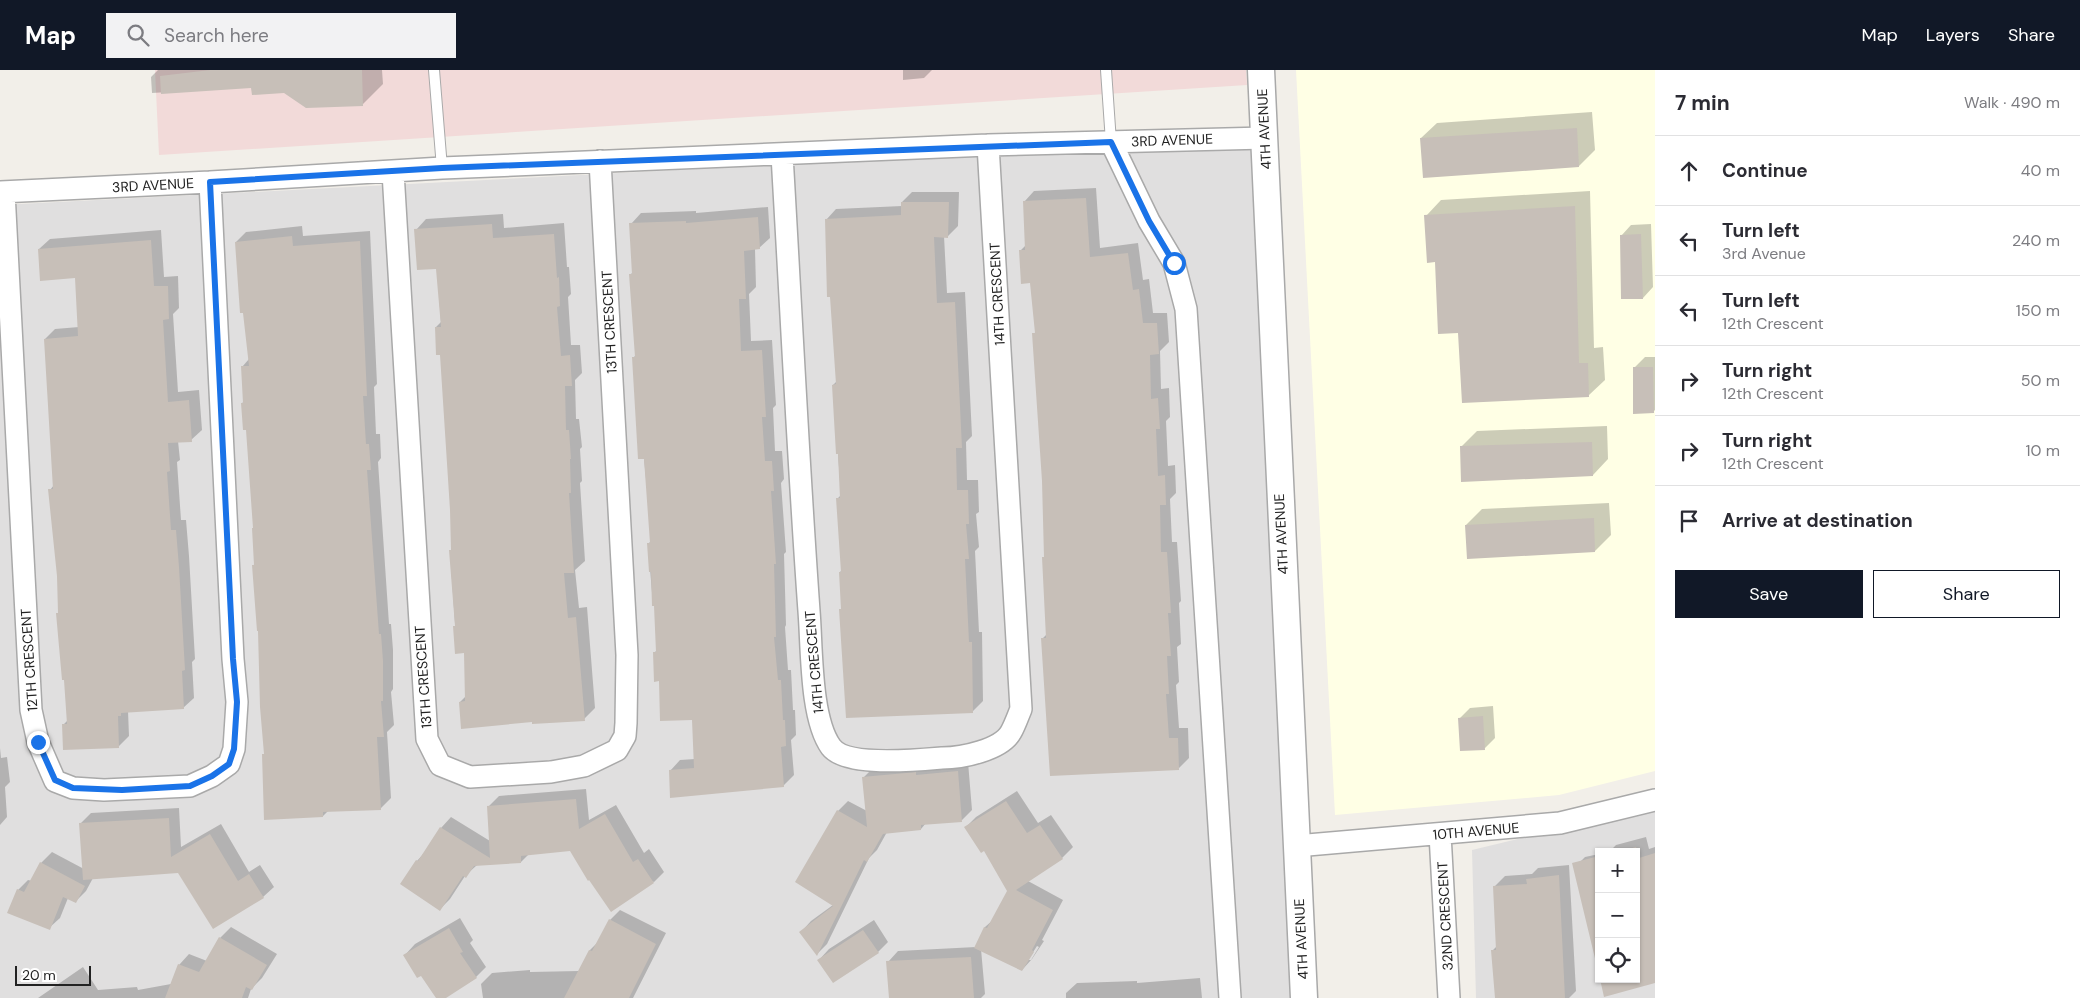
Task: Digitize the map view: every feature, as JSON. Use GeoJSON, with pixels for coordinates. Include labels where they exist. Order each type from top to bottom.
{"type":"FeatureCollection","features":[{"type":"Feature","properties":{"kind":"street","name":"4TH AVENUE"},"geometry":{"type":"LineString","coordinates":[[1261,70],[1304,998]]}},
{"type":"Feature","properties":{"kind":"street","name":"3RD AVENUE"},"geometry":{"type":"LineString","coordinates":[[2,192],[600,161],[988,145],[1265,138]]}},
{"type":"Feature","properties":{"kind":"street"},"geometry":{"type":"LineString","coordinates":[[1111,142],[1149,221],[1174,263],[1186,309],[1230,998]]}},
{"type":"Feature","properties":{"kind":"street","name":"14TH CRESCENT"},"geometry":{"type":"LineString","coordinates":[[782,154],[806,568],[815,693],[821,728],[832,748],[853,758],[895,761],[949,758],[995,748],[1011,733],[1021,709],[988,145]]}},
{"type":"Feature","properties":{"kind":"street","name":"13TH CRESCENT"},"geometry":{"type":"LineString","coordinates":[[393,172],[427,739],[440,765],[470,777],[506,776],[551,772],[584,766],[617,750],[624,736],[627,646],[600,161]]}},
{"type":"Feature","properties":{"kind":"street","name":"12TH CRESCENT"},"geometry":{"type":"LineString","coordinates":[[2,192],[31,710],[38,742],[55,780],[73,788],[122,790],[190,786],[212,776],[229,764],[234,749],[237,702],[232,649],[210,182]]}},
{"type":"Feature","properties":{"kind":"street","name":"10TH AVENUE"},"geometry":{"type":"LineString","coordinates":[[1296,846],[1560,823],[1655,800]]}},
{"type":"Feature","properties":{"kind":"street","name":"32ND CRESCENT"},"geometry":{"type":"LineString","coordinates":[[1440,834],[1449,998]]}},
{"type":"Feature","properties":{"kind":"lane"},"geometry":{"type":"LineString","coordinates":[[434,70],[442,168]]}},
{"type":"Feature","properties":{"kind":"lane"},"geometry":{"type":"LineString","coordinates":[[1106,70],[1111,142]]}},
{"type":"Feature","properties":{"kind":"shaded area"},"geometry":{"type":"Polygon","coordinates":[[[155,70],[1246,70],[1247,85],[159,155],[155,70]]]}},
{"type":"Feature","properties":{"kind":"shaded area"},"geometry":{"type":"Polygon","coordinates":[[[1296,70],[1655,70],[1655,771],[1559,795],[1335,815],[1296,70]]]}},
{"type":"Feature","properties":{"kind":"shaded area"},"geometry":{"type":"Polygon","coordinates":[[[1259,140],[1297,998],[0,998],[0,205],[1259,140]]]}},
{"type":"Feature","properties":{"kind":"shaded area"},"geometry":{"type":"Polygon","coordinates":[[[1655,806],[1655,998],[1476,998],[1472,850],[1655,806]]]}},
{"type":"Feature","properties":{"kind":"building"},"geometry":{"type":"Polygon","coordinates":[[[210,70],[362,70],[363,106],[306,108],[284,93],[252,95],[251,88],[161,94],[160,76],[210,70]]]}},
{"type":"Feature","properties":{"kind":"building"},"geometry":{"type":"Polygon","coordinates":[[[1577,128],[1579,167],[1423,178],[1420,138],[1577,128]]]}},
{"type":"Feature","properties":{"kind":"building"},"geometry":{"type":"Polygon","coordinates":[[[1086,198],[1090,257],[1128,253],[1133,290],[1139,289],[1143,323],[1157,323],[1159,354],[1150,355],[1151,399],[1158,398],[1160,429],[1156,429],[1158,476],[1165,475],[1166,505],[1160,505],[1161,552],[1167,552],[1171,613],[1168,613],[1171,656],[1167,656],[1169,694],[1166,694],[1169,738],[1178,738],[1179,770],[1050,776],[1041,638],[1046,638],[1042,557],[1044,557],[1042,481],[1032,333],[1035,333],[1030,283],[1021,284],[1019,250],[1025,250],[1023,201],[1086,198]]]}},
{"type":"Feature","properties":{"kind":"building"},"geometry":{"type":"Polygon","coordinates":[[[901,202],[949,202],[948,238],[934,237],[937,303],[955,302],[962,448],[956,448],[957,490],[968,490],[969,524],[966,524],[969,559],[965,559],[969,642],[972,642],[973,713],[846,718],[839,609],[841,609],[839,572],[841,572],[836,498],[840,498],[832,385],[836,384],[830,297],[827,297],[825,219],[901,215],[901,202]]]}},
{"type":"Feature","properties":{"kind":"building"},"geometry":{"type":"Polygon","coordinates":[[[1575,206],[1579,363],[1588,363],[1589,397],[1462,403],[1458,333],[1438,334],[1435,262],[1427,263],[1424,215],[1575,206]]]}},
{"type":"Feature","properties":{"kind":"building"},"geometry":{"type":"Polygon","coordinates":[[[758,217],[760,249],[744,251],[746,299],[739,299],[741,351],[762,350],[766,417],[762,417],[765,461],[772,461],[774,491],[771,491],[776,564],[774,564],[776,637],[774,637],[778,680],[781,680],[783,720],[785,720],[786,746],[781,747],[784,787],[670,798],[669,770],[694,768],[692,720],[660,721],[659,681],[654,682],[653,652],[656,652],[654,606],[652,606],[651,572],[649,572],[647,543],[650,543],[644,459],[638,459],[632,357],[635,357],[629,274],[632,274],[629,223],[686,221],[686,223],[758,217]]]}},
{"type":"Feature","properties":{"kind":"building"},"geometry":{"type":"Polygon","coordinates":[[[492,224],[493,238],[554,234],[557,278],[559,277],[560,306],[557,307],[561,356],[570,355],[572,386],[565,386],[566,430],[569,430],[571,459],[571,493],[569,493],[574,573],[564,573],[568,618],[576,617],[585,721],[532,724],[532,722],[461,729],[459,702],[465,701],[464,653],[455,654],[453,626],[455,626],[449,550],[451,550],[450,510],[440,355],[436,355],[435,327],[441,327],[436,269],[417,270],[414,229],[492,224]]]}},
{"type":"Feature","properties":{"kind":"building"},"geometry":{"type":"Polygon","coordinates":[[[1641,234],[1643,299],[1621,299],[1620,235],[1641,234]]]}},
{"type":"Feature","properties":{"kind":"building"},"geometry":{"type":"Polygon","coordinates":[[[292,236],[293,246],[360,241],[367,396],[363,396],[366,444],[369,444],[371,470],[367,470],[379,634],[381,634],[383,661],[383,701],[381,701],[384,737],[377,737],[381,810],[323,812],[323,817],[264,820],[262,754],[264,754],[260,707],[258,631],[252,565],[254,565],[253,528],[246,430],[243,430],[241,403],[243,403],[241,366],[249,366],[243,313],[240,313],[235,242],[292,236]]]}},
{"type":"Feature","properties":{"kind":"building"},"geometry":{"type":"Polygon","coordinates":[[[151,240],[154,286],[168,286],[169,319],[163,320],[168,402],[189,400],[192,442],[168,443],[170,471],[167,472],[171,530],[176,530],[179,567],[185,670],[182,671],[184,709],[121,713],[121,716],[118,716],[119,748],[63,750],[62,724],[67,724],[56,613],[58,613],[57,576],[48,489],[53,489],[44,339],[78,336],[75,278],[40,281],[38,249],[151,240]]]}},
{"type":"Feature","properties":{"kind":"building"},"geometry":{"type":"Polygon","coordinates":[[[1633,367],[1653,367],[1654,413],[1633,414],[1633,367]]]}},
{"type":"Feature","properties":{"kind":"building"},"geometry":{"type":"Polygon","coordinates":[[[1592,442],[1593,476],[1461,482],[1460,446],[1592,442]]]}},
{"type":"Feature","properties":{"kind":"building"},"geometry":{"type":"Polygon","coordinates":[[[1594,518],[1595,552],[1467,559],[1465,525],[1594,518]]]}},
{"type":"Feature","properties":{"kind":"building"},"geometry":{"type":"Polygon","coordinates":[[[1483,716],[1485,750],[1460,751],[1458,718],[1483,716]]]}},
{"type":"Feature","properties":{"kind":"building"},"geometry":{"type":"Polygon","coordinates":[[[958,771],[962,822],[921,825],[921,830],[883,834],[867,862],[864,860],[817,956],[799,932],[833,906],[795,882],[837,810],[867,827],[862,777],[916,772],[916,775],[958,771]]]}},
{"type":"Feature","properties":{"kind":"building"},"geometry":{"type":"Polygon","coordinates":[[[576,799],[579,829],[605,814],[633,862],[638,859],[654,883],[611,912],[588,881],[570,851],[521,856],[521,863],[474,866],[466,878],[463,876],[440,911],[400,884],[416,860],[418,861],[440,827],[490,858],[487,806],[576,799]]]}},
{"type":"Feature","properties":{"kind":"building"},"geometry":{"type":"Polygon","coordinates":[[[1006,801],[1027,833],[1040,825],[1063,859],[1016,890],[1053,910],[1032,950],[1034,952],[1022,971],[974,948],[984,927],[987,928],[1007,891],[984,851],[981,853],[964,827],[1006,801]]]}},
{"type":"Feature","properties":{"kind":"building"},"geometry":{"type":"Polygon","coordinates":[[[169,818],[171,857],[210,834],[238,881],[249,874],[264,898],[213,929],[178,873],[83,880],[79,823],[169,818]]]}},
{"type":"Feature","properties":{"kind":"building"},"geometry":{"type":"Polygon","coordinates":[[[1655,853],[1655,983],[1604,997],[1601,983],[1640,983],[1640,858],[1655,853]]]}},
{"type":"Feature","properties":{"kind":"building"},"geometry":{"type":"Polygon","coordinates":[[[1595,857],[1595,958],[1572,863],[1595,857]]]}},
{"type":"Feature","properties":{"kind":"building"},"geometry":{"type":"Polygon","coordinates":[[[40,862],[85,886],[76,903],[63,897],[50,930],[7,913],[17,889],[24,892],[40,862]]]}},
{"type":"Feature","properties":{"kind":"building"},"geometry":{"type":"Polygon","coordinates":[[[1559,875],[1565,998],[1495,998],[1491,950],[1496,950],[1493,886],[1527,884],[1526,879],[1559,875]]]}},
{"type":"Feature","properties":{"kind":"building"},"geometry":{"type":"Polygon","coordinates":[[[609,919],[656,944],[629,998],[564,998],[589,950],[592,951],[609,919]]]}},
{"type":"Feature","properties":{"kind":"building"},"geometry":{"type":"Polygon","coordinates":[[[449,928],[463,952],[460,953],[477,978],[446,998],[436,998],[421,976],[417,978],[403,955],[449,928]]]}},
{"type":"Feature","properties":{"kind":"building"},"geometry":{"type":"Polygon","coordinates":[[[863,930],[879,953],[833,983],[817,960],[863,930]]]}},
{"type":"Feature","properties":{"kind":"building"},"geometry":{"type":"Polygon","coordinates":[[[219,937],[267,965],[252,990],[246,987],[242,998],[165,998],[178,964],[199,972],[219,937]]]}},
{"type":"Feature","properties":{"kind":"building"},"geometry":{"type":"Polygon","coordinates":[[[971,957],[974,998],[889,998],[886,961],[971,957]]]}},
{"type":"Feature","properties":{"kind":"route"},"geometry":{"type":"LineString","coordinates":[[38,742],[55,780],[73,788],[104,790],[190,786],[212,776],[229,764],[234,749],[237,702],[233,659],[210,182],[442,168],[988,145],[1111,142],[1149,221],[1174,263]]}}]}
